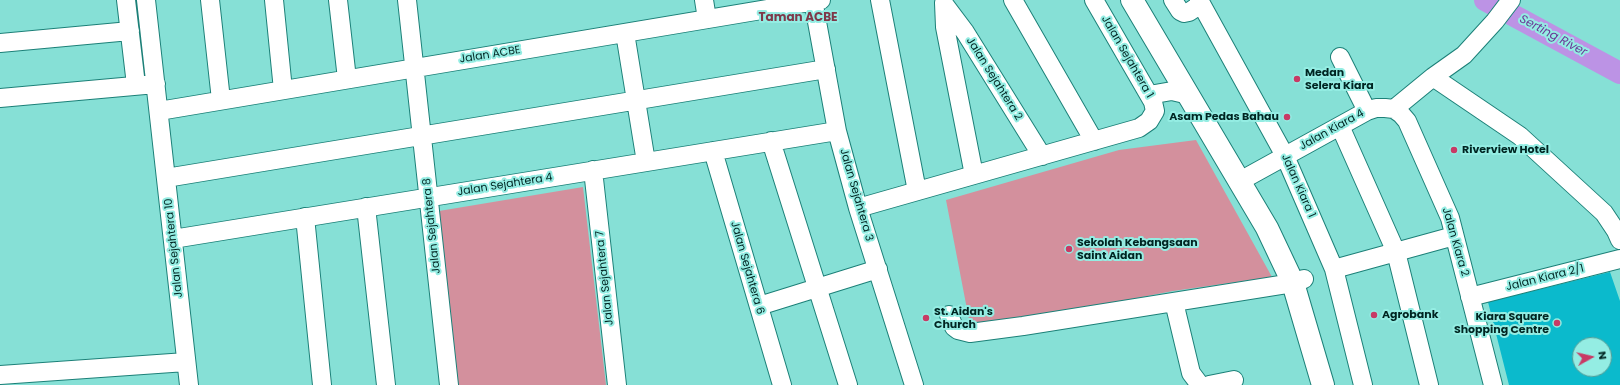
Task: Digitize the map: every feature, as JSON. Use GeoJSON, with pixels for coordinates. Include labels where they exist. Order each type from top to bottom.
{"type":"FeatureCollection","features":[{"type":"Feature","properties":{"kind":"main road"},"geometry":{"type":"LineString","coordinates":[[1132,0],[1188,95],[1245,178]]}},
{"type":"Feature","properties":{"kind":"main road"},"geometry":{"type":"LineString","coordinates":[[1148,0],[1245,178],[1267,228],[1298,281],[1336,385]]}},
{"type":"Feature","properties":{"kind":"main road"},"geometry":{"type":"LineString","coordinates":[[1298,281],[1323,385]]}},
{"type":"Feature","properties":{"kind":"street"},"geometry":{"type":"LineString","coordinates":[[126,0],[136,85]]}},
{"type":"Feature","properties":{"kind":"street","name":"Jalan Sejahtera 10"},"geometry":{"type":"LineString","coordinates":[[146,0],[189,385]]}},
{"type":"Feature","properties":{"kind":"street"},"geometry":{"type":"LineString","coordinates":[[210,0],[221,100]]}},
{"type":"Feature","properties":{"kind":"street"},"geometry":{"type":"LineString","coordinates":[[274,0],[284,90]]}},
{"type":"Feature","properties":{"kind":"street"},"geometry":{"type":"LineString","coordinates":[[338,0],[347,79]]}},
{"type":"Feature","properties":{"kind":"street","name":"Jalan Sejahtera 8"},"geometry":{"type":"LineString","coordinates":[[407,0],[449,385]]}},
{"type":"Feature","properties":{"kind":"street"},"geometry":{"type":"LineString","coordinates":[[704,0],[707,19]]}},
{"type":"Feature","properties":{"kind":"street","name":"Jalan ACBE"},"geometry":{"type":"LineString","coordinates":[[159,111],[816,0]]}},
{"type":"Feature","properties":{"kind":"street","name":"Jalan Sejahtera 3"},"geometry":{"type":"LineString","coordinates":[[816,0],[837,131],[858,208],[914,385]]}},
{"type":"Feature","properties":{"kind":"street"},"geometry":{"type":"LineString","coordinates":[[880,0],[918,191]]}},
{"type":"Feature","properties":{"kind":"street"},"geometry":{"type":"LineString","coordinates":[[858,208],[1094,141],[1013,0]]}},
{"type":"Feature","properties":{"kind":"street","name":"Jalan Sejahtera 1"},"geometry":{"type":"LineString","coordinates":[[1094,0],[1149,95],[1154,106],[1154,115],[1149,121],[1139,128],[1094,141]]}},
{"type":"Feature","properties":{"kind":"street"},"geometry":{"type":"LineString","coordinates":[[1173,0],[1184,13],[1189,12],[1200,2]]}},
{"type":"Feature","properties":{"kind":"street"},"geometry":{"type":"LineString","coordinates":[[1394,109],[1433,77],[1464,55],[1495,21],[1511,0]]}},
{"type":"Feature","properties":{"kind":"street","name":"Jalan Sejahtera 2"},"geometry":{"type":"LineString","coordinates":[[944,2],[965,32],[1042,156]]}},
{"type":"Feature","properties":{"kind":"street","name":"Jalan Sejahtera 2"},"geometry":{"type":"LineString","coordinates":[[944,2],[945,27],[974,175]]}},
{"type":"Feature","properties":{"kind":"street","name":"Jalan Kiara 1"},"geometry":{"type":"LineString","coordinates":[[1200,2],[1285,156],[1334,269],[1363,385]]}},
{"type":"Feature","properties":{"kind":"street"},"geometry":{"type":"LineString","coordinates":[[0,43],[130,31]]}},
{"type":"Feature","properties":{"kind":"street"},"geometry":{"type":"LineString","coordinates":[[626,33],[646,162]]}},
{"type":"Feature","properties":{"kind":"street"},"geometry":{"type":"LineString","coordinates":[[1340,57],[1367,111]]}},
{"type":"Feature","properties":{"kind":"street"},"geometry":{"type":"LineString","coordinates":[[166,178],[826,69]]}},
{"type":"Feature","properties":{"kind":"street"},"geometry":{"type":"LineString","coordinates":[[1433,77],[1520,136],[1604,213],[1620,240]]}},
{"type":"Feature","properties":{"kind":"street"},"geometry":{"type":"LineString","coordinates":[[0,98],[156,84]]}},
{"type":"Feature","properties":{"kind":"street"},"geometry":{"type":"LineString","coordinates":[[1149,95],[1172,91],[1188,95]]}},
{"type":"Feature","properties":{"kind":"street","name":"Jalan Kiara 4"},"geometry":{"type":"LineString","coordinates":[[1245,178],[1367,111],[1376,108],[1394,109]]}},
{"type":"Feature","properties":{"kind":"street","name":"Jalan Kiara 2"},"geometry":{"type":"LineString","coordinates":[[1394,109],[1408,121],[1450,218],[1493,385]]}},
{"type":"Feature","properties":{"kind":"street"},"geometry":{"type":"LineString","coordinates":[[1340,126],[1396,252],[1429,385]]}},
{"type":"Feature","properties":{"kind":"street","name":"Jalan Sejahtera 4"},"geometry":{"type":"LineString","coordinates":[[173,239],[837,131]]}},
{"type":"Feature","properties":{"kind":"street"},"geometry":{"type":"LineString","coordinates":[[772,141],[848,385]]}},
{"type":"Feature","properties":{"kind":"street","name":"Jalan Sejahtera 6"},"geometry":{"type":"LineString","coordinates":[[713,151],[782,385]]}},
{"type":"Feature","properties":{"kind":"street","name":"Jalan Sejahtera 7"},"geometry":{"type":"LineString","coordinates":[[593,170],[617,385]]}},
{"type":"Feature","properties":{"kind":"street"},"geometry":{"type":"LineString","coordinates":[[366,207],[386,385]]}},
{"type":"Feature","properties":{"kind":"street"},"geometry":{"type":"LineString","coordinates":[[305,217],[322,385]]}},
{"type":"Feature","properties":{"kind":"street"},"geometry":{"type":"LineString","coordinates":[[1334,269],[1454,236]]}},
{"type":"Feature","properties":{"kind":"street","name":"Jalan Kiara 2/1"},"geometry":{"type":"LineString","coordinates":[[1470,297],[1620,260]]}},
{"type":"Feature","properties":{"kind":"street"},"geometry":{"type":"LineString","coordinates":[[759,306],[878,269]]}},
{"type":"Feature","properties":{"kind":"street"},"geometry":{"type":"LineString","coordinates":[[949,315],[954,327],[958,330],[970,333],[1023,326],[1298,281]]}},
{"type":"Feature","properties":{"kind":"street"},"geometry":{"type":"LineString","coordinates":[[1174,302],[1191,373],[1200,385]]}},
{"type":"Feature","properties":{"kind":"street"},"geometry":{"type":"LineString","coordinates":[[0,375],[55,378],[186,362]]}},
{"type":"Feature","properties":{"kind":"street"},"geometry":{"type":"LineString","coordinates":[[1209,385],[1234,380]]}},
{"type":"Feature","properties":{"kind":"shaded area"},"geometry":{"type":"Polygon","coordinates":[[[1196,140],[1272,277],[1173,291],[971,330],[946,200],[1119,150],[1196,140]]]}},
{"type":"Feature","properties":{"kind":"shaded area"},"geometry":{"type":"Polygon","coordinates":[[[583,187],[606,385],[458,385],[439,211],[583,187]]]}},
{"type":"Feature","properties":{"kind":"building","name":"Kiara Square Shopping Centre"},"geometry":{"type":"Polygon","coordinates":[[[1610,272],[1620,301],[1620,385],[1509,385],[1488,302],[1610,272]]]}},
{"type":"Feature","properties":{"kind":"waterway","name":"Serting River"},"geometry":{"type":"LineString","coordinates":[[1485,0],[1620,73]]}},
{"type":"Feature","properties":{"kind":"place","name":"Medan Selera Kiara"},"geometry":{"type":"Point","coordinates":[1297,79]}},
{"type":"Feature","properties":{"kind":"place","name":"Asam Pedas Bahau"},"geometry":{"type":"Point","coordinates":[1287,117]}},
{"type":"Feature","properties":{"kind":"place","name":"Riverview Hotel"},"geometry":{"type":"Point","coordinates":[1454,150]}},
{"type":"Feature","properties":{"kind":"place","name":"Sekolah Kebangsaan Saint Aidan"},"geometry":{"type":"Point","coordinates":[1069,249]}},
{"type":"Feature","properties":{"kind":"place","name":"Agrobank"},"geometry":{"type":"Point","coordinates":[1374,315]}},
{"type":"Feature","properties":{"kind":"place","name":"St. Aidan's Church"},"geometry":{"type":"Point","coordinates":[926,318]}},
{"type":"Feature","properties":{"kind":"place","name":"Kiara Square Shopping Centre"},"geometry":{"type":"Point","coordinates":[1557,323]}},
{"type":"Feature","properties":{"kind":"district","name":"Taman ACBE"},"geometry":{"type":"Point","coordinates":[798,18]}}]}
